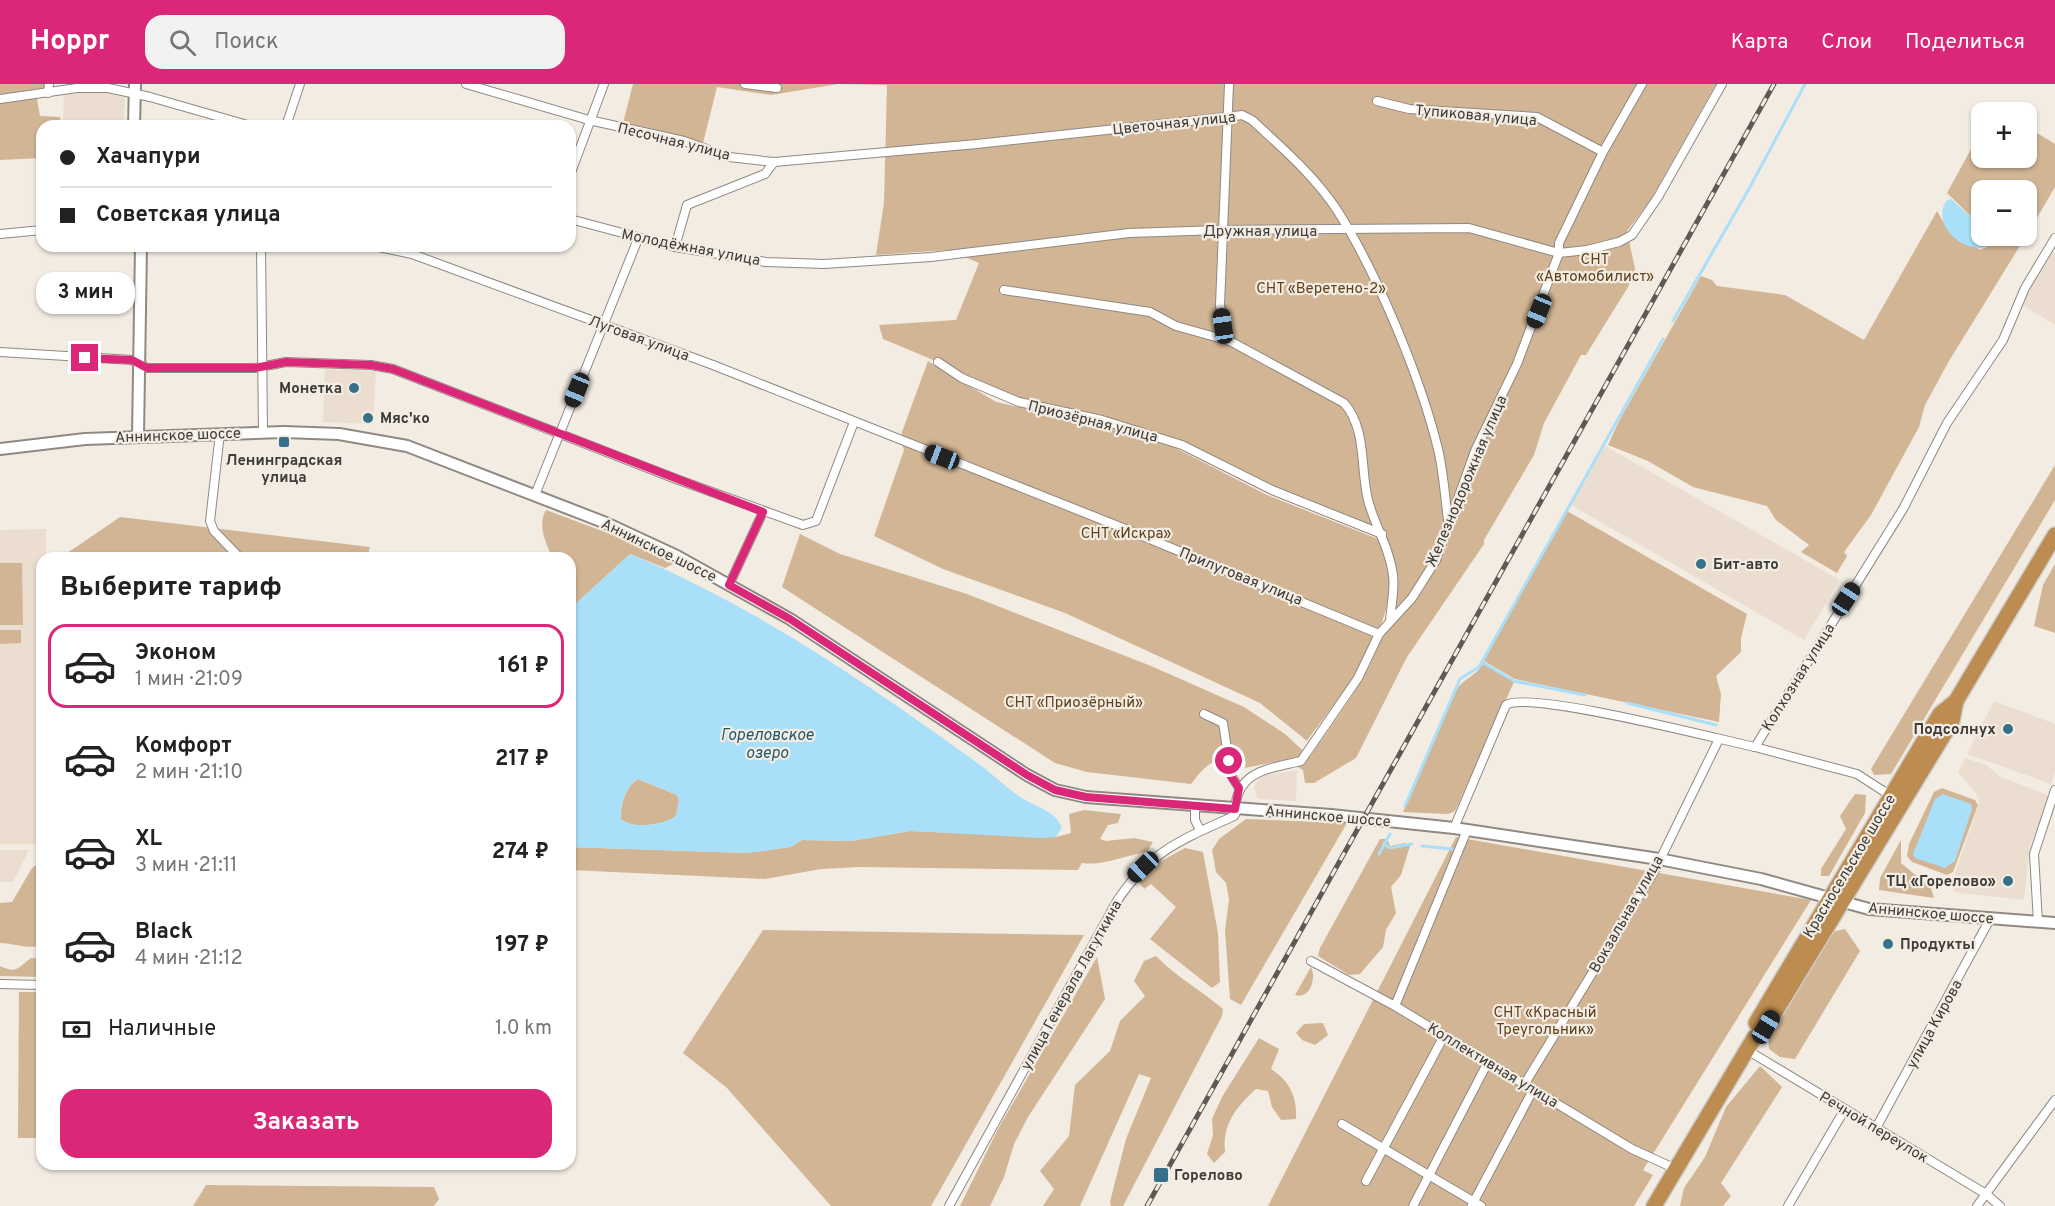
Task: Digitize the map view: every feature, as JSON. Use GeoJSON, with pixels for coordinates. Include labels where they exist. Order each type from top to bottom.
{"type":"FeatureCollection","features":[{"type":"Feature","properties":{"kind":"highway","name":"Красносельское шоссе"},"geometry":{"type":"LineString","coordinates":[[1837,899],[1952,721],[1956,701],[2055,535]]}},
{"type":"Feature","properties":{"kind":"highway","name":"Красносельское шоссе"},"geometry":{"type":"LineString","coordinates":[[1654,1206],[1751,1044],[1766,1027],[1891,796],[1940,714],[1956,701]]}},
{"type":"Feature","properties":{"kind":"main road"},"geometry":{"type":"LineString","coordinates":[[134,120],[135,89]]}},
{"type":"Feature","properties":{"kind":"main road"},"geometry":{"type":"LineString","coordinates":[[138,436],[141,252]]}},
{"type":"Feature","properties":{"kind":"main road","name":"Аннинское шоссе"},"geometry":{"type":"LineString","coordinates":[[0,449],[138,436],[263,432],[369,437],[407,447],[535,495],[667,551],[790,619],[1027,775],[1055,790],[1086,797],[1331,815],[1454,828],[1659,859],[1761,879],[1869,909],[2055,923]]}},
{"type":"Feature","properties":{"kind":"street"},"geometry":{"type":"LineString","coordinates":[[48,93],[49,84]]}},
{"type":"Feature","properties":{"kind":"street"},"geometry":{"type":"LineString","coordinates":[[288,120],[300,84]]}},
{"type":"Feature","properties":{"kind":"street","name":"Песочная улица"},"geometry":{"type":"LineString","coordinates":[[466,84],[589,120],[684,141],[729,157],[774,162],[887,152]]}},
{"type":"Feature","properties":{"kind":"street"},"geometry":{"type":"LineString","coordinates":[[576,158],[604,84]]}},
{"type":"Feature","properties":{"kind":"street"},"geometry":{"type":"LineString","coordinates":[[745,84],[777,88]]}},
{"type":"Feature","properties":{"kind":"street"},"geometry":{"type":"LineString","coordinates":[[1229,84],[1221,230],[1220,305],[1223,326],[1230,341]]}},
{"type":"Feature","properties":{"kind":"street","name":"Железнодорожная улица"},"geometry":{"type":"LineString","coordinates":[[1239,788],[1260,771],[1300,761],[1358,678],[1380,634],[1412,598],[1436,560],[1475,452],[1517,364],[1559,253],[1559,243],[1604,152],[1642,84]]}},
{"type":"Feature","properties":{"kind":"street"},"geometry":{"type":"LineString","coordinates":[[1559,253],[1587,250],[1619,242],[1632,235],[1658,197],[1722,84]]}},
{"type":"Feature","properties":{"kind":"street"},"geometry":{"type":"LineString","coordinates":[[0,99],[77,88],[135,89],[232,120]]}},
{"type":"Feature","properties":{"kind":"street","name":"Тупиковая улица"},"geometry":{"type":"LineString","coordinates":[[1377,101],[1409,109],[1537,117],[1604,152]]}},
{"type":"Feature","properties":{"kind":"street","name":"Цветочная улица"},"geometry":{"type":"LineString","coordinates":[[887,152],[1227,117],[1242,116],[1252,120],[1299,164],[1336,209],[1380,292],[1418,385],[1438,450],[1449,526]]}},
{"type":"Feature","properties":{"kind":"street"},"geometry":{"type":"LineString","coordinates":[[675,247],[687,205],[765,174],[774,162]]}},
{"type":"Feature","properties":{"kind":"street","name":"Молодёжная улица"},"geometry":{"type":"LineString","coordinates":[[576,221],[638,239],[766,262],[824,264],[958,253]]}},
{"type":"Feature","properties":{"kind":"street","name":"Дружная улица"},"geometry":{"type":"LineString","coordinates":[[958,253],[1129,234],[1221,230],[1348,231],[1469,228],[1559,253]]}},
{"type":"Feature","properties":{"kind":"street"},"geometry":{"type":"LineString","coordinates":[[0,234],[36,231]]}},
{"type":"Feature","properties":{"kind":"street","name":"Колхозная улица"},"geometry":{"type":"LineString","coordinates":[[1454,828],[1506,705],[1513,700],[1543,702],[1755,747],[1903,509],[1947,423],[2003,340],[2018,302],[2055,238]]}},
{"type":"Feature","properties":{"kind":"street"},"geometry":{"type":"LineString","coordinates":[[535,495],[638,239]]}},
{"type":"Feature","properties":{"kind":"street"},"geometry":{"type":"LineString","coordinates":[[261,252],[263,432]]}},
{"type":"Feature","properties":{"kind":"street","name":"Луговая улица"},"geometry":{"type":"LineString","coordinates":[[402,252],[603,324],[901,441]]}},
{"type":"Feature","properties":{"kind":"street"},"geometry":{"type":"LineString","coordinates":[[1004,290],[1150,312],[1176,326],[1230,341],[1344,403],[1353,414],[1360,436],[1368,498],[1382,534],[1393,577],[1390,621]]}},
{"type":"Feature","properties":{"kind":"street"},"geometry":{"type":"LineString","coordinates":[[0,352],[132,360],[147,368],[261,367],[286,362],[371,365],[393,369],[763,512],[804,525],[816,521],[854,422]]}},
{"type":"Feature","properties":{"kind":"street","name":"Приозёрная улица"},"geometry":{"type":"LineString","coordinates":[[938,362],[962,378],[1019,402],[1102,420],[1182,445],[1272,490],[1382,534]]}},
{"type":"Feature","properties":{"kind":"street"},"geometry":{"type":"LineString","coordinates":[[220,433],[210,521],[214,531],[234,552]]}},
{"type":"Feature","properties":{"kind":"street","name":"Прилуговая улица"},"geometry":{"type":"LineString","coordinates":[[901,441],[1128,530],[1380,634]]}},
{"type":"Feature","properties":{"kind":"street"},"geometry":{"type":"LineString","coordinates":[[729,585],[763,512]]}},
{"type":"Feature","properties":{"kind":"street"},"geometry":{"type":"LineString","coordinates":[[1204,714],[1223,723],[1231,776],[1239,788],[1236,809]]}},
{"type":"Feature","properties":{"kind":"street","name":"Вокзальная улица"},"geometry":{"type":"LineString","coordinates":[[1524,1084],[1659,859],[1719,739]]}},
{"type":"Feature","properties":{"kind":"street"},"geometry":{"type":"LineString","coordinates":[[1755,747],[1857,774],[1891,796]]}},
{"type":"Feature","properties":{"kind":"street"},"geometry":{"type":"LineString","coordinates":[[2038,922],[2034,854],[2055,790]]}},
{"type":"Feature","properties":{"kind":"street"},"geometry":{"type":"LineString","coordinates":[[1195,806],[1195,819],[1200,830]]}},
{"type":"Feature","properties":{"kind":"street","name":"улица Генерала Лагуткина"},"geometry":{"type":"LineString","coordinates":[[949,1206],[1132,877],[1154,857],[1200,830],[1234,816],[1236,809]]}},
{"type":"Feature","properties":{"kind":"street"},"geometry":{"type":"LineString","coordinates":[[1395,1006],[1467,830]]}},
{"type":"Feature","properties":{"kind":"street","name":"улица Кирова"},"geometry":{"type":"LineString","coordinates":[[1876,1128],[1990,919]]}},
{"type":"Feature","properties":{"kind":"street","name":"Коллективная улица"},"geometry":{"type":"LineString","coordinates":[[1311,961],[1395,1006],[1632,1149],[1676,1169]]}},
{"type":"Feature","properties":{"kind":"street"},"geometry":{"type":"LineString","coordinates":[[0,984],[36,985]]}},
{"type":"Feature","properties":{"kind":"street"},"geometry":{"type":"LineString","coordinates":[[1366,1181],[1444,1036]]}},
{"type":"Feature","properties":{"kind":"street","name":"Речной переулок"},"geometry":{"type":"LineString","coordinates":[[1751,1044],[1845,1109],[1986,1194],[2000,1206]]}},
{"type":"Feature","properties":{"kind":"street"},"geometry":{"type":"LineString","coordinates":[[1413,1206],[1488,1062]]}},
{"type":"Feature","properties":{"kind":"street"},"geometry":{"type":"LineString","coordinates":[[1342,1124],[1476,1205],[1533,1090]]}},
{"type":"Feature","properties":{"kind":"street"},"geometry":{"type":"LineString","coordinates":[[1977,1206],[2055,1100]]}},
{"type":"Feature","properties":{"kind":"street"},"geometry":{"type":"LineString","coordinates":[[1788,1206],[1845,1109]]}},
{"type":"Feature","properties":{"kind":"shaded area"},"geometry":{"type":"Polygon","coordinates":[[[64,90],[125,92],[124,120],[63,120],[64,90]]]}},
{"type":"Feature","properties":{"kind":"shaded area"},"geometry":{"type":"Polygon","coordinates":[[[2051,251],[2055,253],[2055,325],[2021,304],[2051,251]]]}},
{"type":"Feature","properties":{"kind":"shaded area"},"geometry":{"type":"Polygon","coordinates":[[[325,369],[376,371],[373,424],[323,422],[325,369]]]}},
{"type":"Feature","properties":{"kind":"shaded area","name":"Бит-авто"},"geometry":{"type":"Polygon","coordinates":[[[1605,446],[1840,580],[1804,640],[1571,505],[1605,446]]]}},
{"type":"Feature","properties":{"kind":"shaded area"},"geometry":{"type":"Polygon","coordinates":[[[46,529],[46,552],[36,552],[36,844],[0,844],[0,530],[46,529]]]}},
{"type":"Feature","properties":{"kind":"shaded area"},"geometry":{"type":"Polygon","coordinates":[[[1994,701],[2055,724],[2055,773],[2051,784],[1967,754],[1994,701]]]}},
{"type":"Feature","properties":{"kind":"shaded area"},"geometry":{"type":"Polygon","coordinates":[[[1965,758],[1986,765],[1999,776],[2050,796],[2030,846],[2024,900],[1954,892],[1955,873],[1979,804],[1979,797],[1958,772],[1965,758]]]}},
{"type":"Feature","properties":{"kind":"shaded area"},"geometry":{"type":"Polygon","coordinates":[[[1297,770],[1296,801],[1258,799],[1254,787],[1260,776],[1297,770]]]}},
{"type":"Feature","properties":{"kind":"shaded area"},"geometry":{"type":"Polygon","coordinates":[[[0,850],[29,850],[13,882],[0,882],[0,850]]]}},
{"type":"Feature","properties":{"kind":"green space"},"geometry":{"type":"Polygon","coordinates":[[[0,84],[53,84],[48,93],[37,99],[40,116],[60,117],[60,120],[36,120],[36,158],[0,160],[0,84]]]}},
{"type":"Feature","properties":{"kind":"green space"},"geometry":{"type":"Polygon","coordinates":[[[633,84],[838,84],[771,95],[717,87],[703,143],[623,123],[633,84]]]}},
{"type":"Feature","properties":{"kind":"green space","name":"СНТ «Веретено-2»"},"geometry":{"type":"Polygon","coordinates":[[[838,84],[1642,84],[1602,161],[1647,84],[1716,84],[1650,201],[1627,231],[1635,269],[1628,287],[1586,355],[1581,355],[1544,423],[1534,455],[1484,540],[1484,544],[1407,657],[1356,758],[1314,783],[1305,783],[1303,770],[1285,760],[1245,768],[1246,761],[1219,761],[1204,769],[1191,784],[1087,772],[1055,763],[782,587],[800,534],[840,554],[967,594],[1151,666],[1244,707],[1285,734],[1310,757],[1358,686],[1387,631],[1437,568],[1449,540],[1449,528],[1436,560],[1390,621],[1393,577],[1382,534],[1142,431],[1019,402],[938,362],[883,339],[879,325],[956,320],[979,263],[948,250],[876,255],[884,203],[887,85],[838,84]]]}},
{"type":"Feature","properties":{"kind":"green space"},"geometry":{"type":"Polygon","coordinates":[[[2037,133],[2055,144],[2055,187],[2037,218],[2037,180],[1971,180],[1971,216],[1947,193],[1971,149],[1971,168],[2037,168],[2037,133]]]}},
{"type":"Feature","properties":{"kind":"green space"},"geometry":{"type":"Polygon","coordinates":[[[1937,211],[1948,230],[1980,250],[1989,246],[2020,246],[1949,361],[1925,405],[1919,427],[1871,515],[1844,552],[1847,556],[1837,573],[1801,552],[1809,545],[1776,520],[1767,506],[1693,487],[1648,461],[1608,445],[1619,421],[1701,276],[1712,280],[1717,286],[1785,295],[1864,340],[1937,211]]]}},
{"type":"Feature","properties":{"kind":"green space","name":"СНТ «Искра»"},"geometry":{"type":"Polygon","coordinates":[[[928,361],[996,402],[1152,436],[1267,495],[1378,539],[1389,574],[1389,595],[1384,618],[1362,662],[1307,741],[1260,703],[1065,613],[943,569],[874,536],[904,450],[901,441],[902,432],[928,361]]]}},
{"type":"Feature","properties":{"kind":"green space"},"geometry":{"type":"Polygon","coordinates":[[[2055,465],[2055,500],[1891,774],[1874,775],[1871,769],[2055,465]]]}},
{"type":"Feature","properties":{"kind":"green space"},"geometry":{"type":"Polygon","coordinates":[[[546,510],[629,541],[673,564],[665,568],[630,554],[576,604],[576,552],[550,552],[542,528],[546,510]]]}},
{"type":"Feature","properties":{"kind":"green space"},"geometry":{"type":"Polygon","coordinates":[[[1567,511],[1747,614],[1741,638],[1741,652],[1716,676],[1721,694],[1719,722],[1515,679],[1484,661],[1567,511]]]}},
{"type":"Feature","properties":{"kind":"green space"},"geometry":{"type":"Polygon","coordinates":[[[120,517],[370,547],[369,552],[69,552],[120,517]]]}},
{"type":"Feature","properties":{"kind":"green space"},"geometry":{"type":"Polygon","coordinates":[[[0,563],[22,563],[23,625],[0,625],[0,563]]]}},
{"type":"Feature","properties":{"kind":"green space"},"geometry":{"type":"Polygon","coordinates":[[[2055,564],[2055,633],[2034,626],[2043,585],[2055,564]]]}},
{"type":"Feature","properties":{"kind":"green space"},"geometry":{"type":"Polygon","coordinates":[[[0,630],[21,630],[21,643],[0,644],[0,630]]]}},
{"type":"Feature","properties":{"kind":"green space"},"geometry":{"type":"Polygon","coordinates":[[[1483,664],[1514,682],[1455,811],[1448,814],[1403,812],[1457,689],[1483,664]]]}},
{"type":"Feature","properties":{"kind":"green space"},"geometry":{"type":"Polygon","coordinates":[[[638,779],[677,795],[679,800],[676,816],[664,822],[648,825],[633,824],[621,819],[625,796],[630,786],[638,779]]]}},
{"type":"Feature","properties":{"kind":"green space"},"geometry":{"type":"Polygon","coordinates":[[[1942,788],[1975,800],[1978,805],[1953,872],[1947,875],[1912,862],[1907,856],[1909,844],[1934,792],[1942,788]]]}},
{"type":"Feature","properties":{"kind":"green space"},"geometry":{"type":"Polygon","coordinates":[[[1855,794],[1866,795],[1865,813],[1829,876],[1821,876],[1821,869],[1846,829],[1840,816],[1855,794]]]}},
{"type":"Feature","properties":{"kind":"green space"},"geometry":{"type":"Polygon","coordinates":[[[1084,810],[1121,814],[1118,823],[1108,825],[1100,839],[1106,841],[1134,838],[1153,842],[1147,852],[1107,862],[1082,863],[1078,870],[860,867],[821,869],[765,879],[576,870],[576,847],[747,853],[790,847],[802,840],[851,841],[910,831],[1056,837],[1071,833],[1069,814],[1084,810]]]}},
{"type":"Feature","properties":{"kind":"green space"},"geometry":{"type":"Polygon","coordinates":[[[1246,819],[1347,823],[1241,1005],[1230,999],[1225,930],[1229,899],[1226,883],[1216,872],[1212,850],[1219,839],[1246,819]]]}},
{"type":"Feature","properties":{"kind":"green space","name":"СНТ «Красный Треугольник»"},"geometry":{"type":"Polygon","coordinates":[[[1456,837],[1811,900],[1643,1170],[1653,1175],[1634,1206],[1268,1206],[1456,837]]]}},
{"type":"Feature","properties":{"kind":"green space"},"geometry":{"type":"Polygon","coordinates":[[[1380,839],[1387,839],[1390,846],[1405,843],[1410,846],[1401,875],[1391,887],[1396,913],[1386,930],[1383,947],[1360,974],[1349,975],[1318,956],[1320,948],[1380,839]]]}},
{"type":"Feature","properties":{"kind":"green space"},"geometry":{"type":"Polygon","coordinates":[[[1901,840],[1901,863],[1931,888],[1934,898],[1879,890],[1880,878],[1901,840]]]}},
{"type":"Feature","properties":{"kind":"green space"},"geometry":{"type":"Polygon","coordinates":[[[1185,848],[1203,852],[1218,933],[1220,982],[1212,988],[1150,939],[1176,907],[1151,884],[1144,889],[1139,882],[1154,865],[1185,848]]]}},
{"type":"Feature","properties":{"kind":"green space"},"geometry":{"type":"Polygon","coordinates":[[[36,865],[36,946],[0,943],[0,903],[12,902],[32,868],[36,865]]]}},
{"type":"Feature","properties":{"kind":"green space"},"geometry":{"type":"Polygon","coordinates":[[[1845,929],[1860,951],[1795,1059],[1780,1057],[1769,1049],[1768,1034],[1831,932],[1845,929]]]}},
{"type":"Feature","properties":{"kind":"green space"},"geometry":{"type":"Polygon","coordinates":[[[763,930],[1084,935],[931,1206],[831,1206],[727,1088],[683,1053],[763,930]]]}},
{"type":"Feature","properties":{"kind":"green space"},"geometry":{"type":"Polygon","coordinates":[[[1156,956],[1223,1009],[1222,1016],[1123,1206],[1111,1206],[1110,1202],[1126,1139],[1151,1078],[1139,1074],[1080,1206],[1043,1206],[1054,1189],[1040,1171],[1069,1136],[1075,1085],[1110,1051],[1120,1021],[1145,996],[1134,981],[1144,961],[1156,956]]]}},
{"type":"Feature","properties":{"kind":"green space"},"geometry":{"type":"Polygon","coordinates":[[[1097,957],[1105,999],[1028,1117],[1014,1144],[1004,1177],[990,1206],[960,1206],[998,1129],[1097,957]]]}},
{"type":"Feature","properties":{"kind":"green space"},"geometry":{"type":"Polygon","coordinates":[[[31,958],[36,958],[36,977],[0,976],[0,966],[10,970],[20,967],[31,958]]]}},
{"type":"Feature","properties":{"kind":"green space"},"geometry":{"type":"Polygon","coordinates":[[[1311,967],[1313,977],[1308,992],[1300,996],[1295,995],[1311,967]]]}},
{"type":"Feature","properties":{"kind":"green space"},"geometry":{"type":"Polygon","coordinates":[[[19,992],[36,992],[36,1138],[18,1138],[19,992]]]}},
{"type":"Feature","properties":{"kind":"green space"},"geometry":{"type":"Polygon","coordinates":[[[1323,1023],[1328,1035],[1315,1045],[1302,1040],[1296,1033],[1304,1024],[1323,1023]]]}},
{"type":"Feature","properties":{"kind":"green space"},"geometry":{"type":"Polygon","coordinates":[[[1259,1038],[1279,1049],[1271,1069],[1288,1084],[1291,1090],[1296,1119],[1281,1120],[1272,1107],[1268,1091],[1256,1089],[1232,1117],[1226,1133],[1225,1152],[1214,1163],[1207,1154],[1213,1135],[1212,1119],[1222,1097],[1259,1038]]]}},
{"type":"Feature","properties":{"kind":"green space"},"geometry":{"type":"Polygon","coordinates":[[[1760,1066],[1782,1087],[1721,1183],[1731,1196],[1723,1206],[1680,1206],[1684,1188],[1705,1157],[1726,1107],[1760,1066]]]}},
{"type":"Feature","properties":{"kind":"green space"},"geometry":{"type":"Polygon","coordinates":[[[206,1185],[434,1187],[439,1199],[434,1206],[193,1206],[206,1185]]]}},
{"type":"Feature","properties":{"kind":"water"},"geometry":{"type":"Polygon","coordinates":[[[1951,199],[1971,217],[1971,246],[1964,244],[1948,231],[1943,221],[1942,211],[1946,201],[1951,199]]]}},
{"type":"Feature","properties":{"kind":"water","name":"Гореловское озеро"},"geometry":{"type":"Polygon","coordinates":[[[630,554],[721,597],[809,648],[893,703],[982,766],[1016,794],[1050,813],[1062,827],[1056,837],[910,831],[851,841],[802,840],[790,847],[747,853],[576,847],[576,604],[630,554]],[[638,779],[630,786],[625,796],[621,819],[641,825],[664,822],[676,816],[679,800],[677,795],[638,779]]]}},
{"type":"Feature","properties":{"kind":"water"},"geometry":{"type":"Polygon","coordinates":[[[1943,794],[1971,804],[1972,809],[1955,861],[1945,868],[1915,858],[1913,854],[1935,799],[1943,794]]]}},
{"type":"Feature","properties":{"kind":"waterway"},"geometry":{"type":"LineString","coordinates":[[1673,321],[1750,187],[1805,84]]}},
{"type":"Feature","properties":{"kind":"waterway"},"geometry":{"type":"LineString","coordinates":[[1405,806],[1460,679],[1479,667],[1663,339]]}},
{"type":"Feature","properties":{"kind":"waterway"},"geometry":{"type":"LineString","coordinates":[[1482,662],[1514,681],[1585,695]]}},
{"type":"Feature","properties":{"kind":"waterway"},"geometry":{"type":"LineString","coordinates":[[1627,703],[1716,725]]}},
{"type":"Feature","properties":{"kind":"waterway"},"geometry":{"type":"LineString","coordinates":[[1379,854],[1390,834]]}},
{"type":"Feature","properties":{"kind":"waterway"},"geometry":{"type":"LineString","coordinates":[[1384,843],[1389,848],[1412,844]]}},
{"type":"Feature","properties":{"kind":"waterway"},"geometry":{"type":"LineString","coordinates":[[1422,846],[1452,849]]}},
{"type":"Feature","properties":{"kind":"railway"},"geometry":{"type":"LineString","coordinates":[[1147,1206],[1774,84]]}},
{"type":"Feature","properties":{"kind":"place","name":"Монетка"},"geometry":{"type":"Point","coordinates":[354,388]}},
{"type":"Feature","properties":{"kind":"place","name":"Мяс'ко"},"geometry":{"type":"Point","coordinates":[368,418]}},
{"type":"Feature","properties":{"kind":"place","name":"Ленинградская улица"},"geometry":{"type":"Point","coordinates":[284,442]}},
{"type":"Feature","properties":{"kind":"place","name":"Бит-авто"},"geometry":{"type":"Point","coordinates":[1701,564]}},
{"type":"Feature","properties":{"kind":"place","name":"Подсолнух"},"geometry":{"type":"Point","coordinates":[2008,729]}},
{"type":"Feature","properties":{"kind":"place","name":"ТЦ «Горелово»"},"geometry":{"type":"Point","coordinates":[2008,881]}},
{"type":"Feature","properties":{"kind":"place","name":"Продукты"},"geometry":{"type":"Point","coordinates":[1888,944]}},
{"type":"Feature","properties":{"kind":"place","name":"Горелово"},"geometry":{"type":"Point","coordinates":[1161,1175]}},
{"type":"Feature","properties":{"kind":"route"},"geometry":{"type":"LineString","coordinates":[[85,358],[132,360],[147,368],[255,368],[286,362],[371,365],[393,369],[763,512],[729,585],[790,619],[1027,775],[1055,790],[1086,797],[1235,809],[1239,788],[1231,776],[1229,761]]}},
{"type":"Feature","properties":{"kind":"park label","name":"СНТ «Автомобилист»"},"geometry":{"type":"Point","coordinates":[1595,268]}},
{"type":"Feature","properties":{"kind":"park label","name":"СНТ «Приозёрный»"},"geometry":{"type":"Point","coordinates":[1074,702]}}]}
